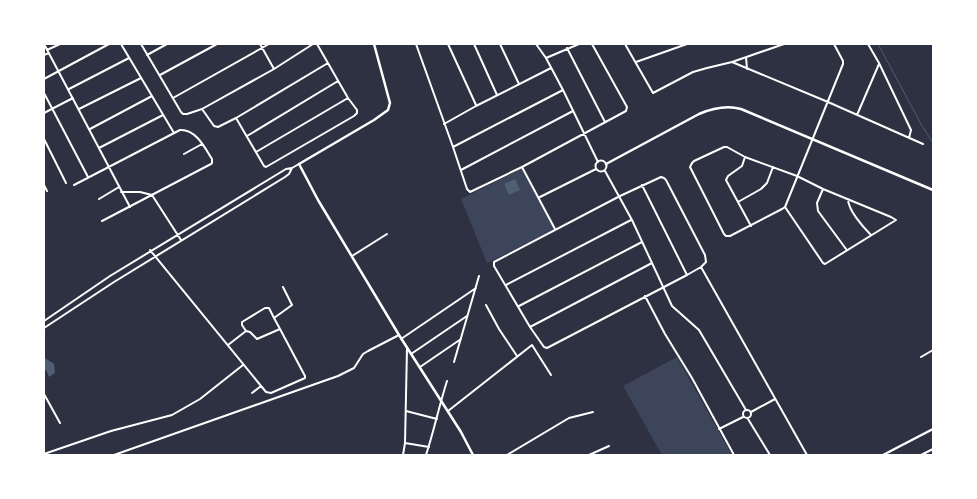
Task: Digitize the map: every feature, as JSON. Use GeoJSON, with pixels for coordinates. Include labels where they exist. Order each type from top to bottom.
{"type":"FeatureCollection","features":[{"type":"Feature","properties":{"kind":"street"},"geometry":{"type":"LineString","coordinates":[[44,44],[130,207]]}},
{"type":"Feature","properties":{"kind":"street"},"geometry":{"type":"LineString","coordinates":[[44,55],[60,44]]}},
{"type":"Feature","properties":{"kind":"street"},"geometry":{"type":"LineString","coordinates":[[44,79],[109,44]]}},
{"type":"Feature","properties":{"kind":"street"},"geometry":{"type":"LineString","coordinates":[[121,44],[174,133]]}},
{"type":"Feature","properties":{"kind":"street"},"geometry":{"type":"LineString","coordinates":[[141,44],[183,114],[202,109],[274,69],[313,44]]}},
{"type":"Feature","properties":{"kind":"street"},"geometry":{"type":"LineString","coordinates":[[147,55],[167,44]]}},
{"type":"Feature","properties":{"kind":"street"},"geometry":{"type":"LineString","coordinates":[[159,75],[217,44]]}},
{"type":"Feature","properties":{"kind":"street"},"geometry":{"type":"LineString","coordinates":[[260,44],[274,69]]}},
{"type":"Feature","properties":{"kind":"street"},"geometry":{"type":"LineString","coordinates":[[173,98],[269,44]]}},
{"type":"Feature","properties":{"kind":"street"},"geometry":{"type":"LineString","coordinates":[[236,118],[266,167],[354,116],[357,110],[317,44]]}},
{"type":"Feature","properties":{"kind":"street"},"geometry":{"type":"LineString","coordinates":[[44,322],[150,250],[286,169],[292,168],[374,120],[388,110],[390,103],[374,44]]}},
{"type":"Feature","properties":{"kind":"street"},"geometry":{"type":"LineString","coordinates":[[416,44],[467,189],[470,192],[522,167],[626,111],[627,107],[592,44]]}},
{"type":"Feature","properties":{"kind":"street"},"geometry":{"type":"LineString","coordinates":[[448,44],[476,106]]}},
{"type":"Feature","properties":{"kind":"street"},"geometry":{"type":"LineString","coordinates":[[474,44],[497,96]]}},
{"type":"Feature","properties":{"kind":"street"},"geometry":{"type":"LineString","coordinates":[[500,44],[519,85]]}},
{"type":"Feature","properties":{"kind":"street"},"geometry":{"type":"LineString","coordinates":[[536,44],[546,58],[563,90],[598,162],[596,169]]}},
{"type":"Feature","properties":{"kind":"street"},"geometry":{"type":"LineString","coordinates":[[546,58],[579,44]]}},
{"type":"Feature","properties":{"kind":"street"},"geometry":{"type":"LineString","coordinates":[[625,44],[654,94],[692,72],[732,62],[784,44]]}},
{"type":"Feature","properties":{"kind":"street"},"geometry":{"type":"LineString","coordinates":[[636,62],[687,44]]}},
{"type":"Feature","properties":{"kind":"street"},"geometry":{"type":"LineString","coordinates":[[785,207],[826,264],[896,221],[797,176],[745,157],[727,147],[694,161],[690,168],[726,236],[751,226],[785,207],[797,176],[843,64],[834,44]]}},
{"type":"Feature","properties":{"kind":"street"},"geometry":{"type":"LineString","coordinates":[[868,44],[911,130],[909,138]]}},
{"type":"Feature","properties":{"kind":"street"},"geometry":{"type":"LineString","coordinates":[[567,48],[605,122]]}},
{"type":"Feature","properties":{"kind":"street"},"geometry":{"type":"LineString","coordinates":[[746,57],[748,69]]}},
{"type":"Feature","properties":{"kind":"street"},"geometry":{"type":"LineString","coordinates":[[68,89],[129,58]]}},
{"type":"Feature","properties":{"kind":"street"},"geometry":{"type":"LineString","coordinates":[[732,62],[923,144]]}},
{"type":"Feature","properties":{"kind":"street"},"geometry":{"type":"LineString","coordinates":[[202,109],[216,127],[236,118],[328,63]]}},
{"type":"Feature","properties":{"kind":"street"},"geometry":{"type":"LineString","coordinates":[[857,115],[879,63]]}},
{"type":"Feature","properties":{"kind":"street"},"geometry":{"type":"LineString","coordinates":[[444,124],[551,68]]}},
{"type":"Feature","properties":{"kind":"street"},"geometry":{"type":"LineString","coordinates":[[79,109],[141,78]]}},
{"type":"Feature","properties":{"kind":"street"},"geometry":{"type":"LineString","coordinates":[[247,136],[338,81]]}},
{"type":"Feature","properties":{"kind":"street"},"geometry":{"type":"LineString","coordinates":[[453,146],[563,90]]}},
{"type":"Feature","properties":{"kind":"street"},"geometry":{"type":"LineString","coordinates":[[44,93],[88,178]]}},
{"type":"Feature","properties":{"kind":"street"},"geometry":{"type":"LineString","coordinates":[[89,129],[152,96]]}},
{"type":"Feature","properties":{"kind":"street"},"geometry":{"type":"LineString","coordinates":[[44,113],[73,98]]}},
{"type":"Feature","properties":{"kind":"street"},"geometry":{"type":"LineString","coordinates":[[256,152],[348,98]]}},
{"type":"Feature","properties":{"kind":"street"},"geometry":{"type":"LineString","coordinates":[[606,164],[699,114],[721,107],[734,107],[933,190]]}},
{"type":"Feature","properties":{"kind":"street"},"geometry":{"type":"LineString","coordinates":[[461,170],[573,111]]}},
{"type":"Feature","properties":{"kind":"street"},"geometry":{"type":"LineString","coordinates":[[99,148],[163,114]]}},
{"type":"Feature","properties":{"kind":"street"},"geometry":{"type":"LineString","coordinates":[[74,185],[180,130],[195,135],[202,144],[212,159],[211,164],[102,222]]}},
{"type":"Feature","properties":{"kind":"street"},"geometry":{"type":"LineString","coordinates":[[44,139],[66,183]]}},
{"type":"Feature","properties":{"kind":"street"},"geometry":{"type":"LineString","coordinates":[[184,154],[202,144]]}},
{"type":"Feature","properties":{"kind":"street"},"geometry":{"type":"LineString","coordinates":[[745,157],[742,166],[726,178],[726,180],[751,226]]}},
{"type":"Feature","properties":{"kind":"street"},"geometry":{"type":"LineString","coordinates":[[598,162],[602,161],[606,164]]}},
{"type":"Feature","properties":{"kind":"street"},"geometry":{"type":"LineString","coordinates":[[299,164],[318,200],[401,339],[448,411],[473,455]]}},
{"type":"Feature","properties":{"kind":"street"},"geometry":{"type":"LineString","coordinates":[[606,164],[605,171],[632,220],[672,306],[699,330],[746,410],[751,412]]}},
{"type":"Feature","properties":{"kind":"street"},"geometry":{"type":"LineString","coordinates":[[522,167],[555,230]]}},
{"type":"Feature","properties":{"kind":"street"},"geometry":{"type":"LineString","coordinates":[[738,202],[761,189],[767,183],[773,167]]}},
{"type":"Feature","properties":{"kind":"street"},"geometry":{"type":"LineString","coordinates":[[44,328],[156,256],[285,177],[292,168]]}},
{"type":"Feature","properties":{"kind":"street"},"geometry":{"type":"LineString","coordinates":[[596,169],[600,172],[605,171]]}},
{"type":"Feature","properties":{"kind":"street"},"geometry":{"type":"LineString","coordinates":[[538,197],[596,169]]}},
{"type":"Feature","properties":{"kind":"street"},"geometry":{"type":"LineString","coordinates":[[661,177],[664,178],[705,255],[706,262],[701,267],[663,288],[547,348],[543,346],[530,327],[494,266],[494,262],[620,196],[661,177]]}},
{"type":"Feature","properties":{"kind":"street"},"geometry":{"type":"LineString","coordinates":[[44,185],[47,191]]}},
{"type":"Feature","properties":{"kind":"street"},"geometry":{"type":"LineString","coordinates":[[642,185],[687,275]]}},
{"type":"Feature","properties":{"kind":"street"},"geometry":{"type":"LineString","coordinates":[[99,199],[119,187]]}},
{"type":"Feature","properties":{"kind":"street"},"geometry":{"type":"LineString","coordinates":[[823,189],[817,203],[818,211],[847,250]]}},
{"type":"Feature","properties":{"kind":"street"},"geometry":{"type":"LineString","coordinates":[[121,192],[140,192],[152,195],[182,240]]}},
{"type":"Feature","properties":{"kind":"street"},"geometry":{"type":"LineString","coordinates":[[848,199],[852,211],[871,235]]}},
{"type":"Feature","properties":{"kind":"street"},"geometry":{"type":"LineString","coordinates":[[506,285],[632,220]]}},
{"type":"Feature","properties":{"kind":"street"},"geometry":{"type":"LineString","coordinates":[[352,256],[387,234]]}},
{"type":"Feature","properties":{"kind":"street"},"geometry":{"type":"LineString","coordinates":[[519,306],[642,242]]}},
{"type":"Feature","properties":{"kind":"street"},"geometry":{"type":"LineString","coordinates":[[150,250],[266,392],[271,393],[305,376],[269,308],[265,308],[242,322],[246,331],[250,332],[257,339],[280,329]]}},
{"type":"Feature","properties":{"kind":"street"},"geometry":{"type":"LineString","coordinates":[[530,327],[653,263]]}},
{"type":"Feature","properties":{"kind":"street"},"geometry":{"type":"LineString","coordinates":[[701,267],[807,455]]}},
{"type":"Feature","properties":{"kind":"street"},"geometry":{"type":"LineString","coordinates":[[454,362],[479,276]]}},
{"type":"Feature","properties":{"kind":"street"},"geometry":{"type":"LineString","coordinates":[[274,318],[292,305],[283,287]]}},
{"type":"Feature","properties":{"kind":"street"},"geometry":{"type":"LineString","coordinates":[[401,339],[476,288]]}},
{"type":"Feature","properties":{"kind":"street"},"geometry":{"type":"LineString","coordinates":[[645,296],[734,455]]}},
{"type":"Feature","properties":{"kind":"street"},"geometry":{"type":"LineString","coordinates":[[486,305],[517,356]]}},
{"type":"Feature","properties":{"kind":"street"},"geometry":{"type":"LineString","coordinates":[[411,354],[468,315]]}},
{"type":"Feature","properties":{"kind":"street"},"geometry":{"type":"LineString","coordinates":[[228,345],[246,331]]}},
{"type":"Feature","properties":{"kind":"street"},"geometry":{"type":"LineString","coordinates":[[114,455],[338,376],[354,368],[363,354],[399,335]]}},
{"type":"Feature","properties":{"kind":"street"},"geometry":{"type":"LineString","coordinates":[[420,367],[462,338]]}},
{"type":"Feature","properties":{"kind":"street"},"geometry":{"type":"LineString","coordinates":[[448,411],[532,345],[551,375]]}},
{"type":"Feature","properties":{"kind":"street"},"geometry":{"type":"LineString","coordinates":[[403,455],[408,348]]}},
{"type":"Feature","properties":{"kind":"street"},"geometry":{"type":"LineString","coordinates":[[922,357],[933,350]]}},
{"type":"Feature","properties":{"kind":"street"},"geometry":{"type":"LineString","coordinates":[[44,454],[111,431],[172,415],[200,399],[244,365]]}},
{"type":"Feature","properties":{"kind":"street"},"geometry":{"type":"LineString","coordinates":[[426,455],[447,381]]}},
{"type":"Feature","properties":{"kind":"street"},"geometry":{"type":"LineString","coordinates":[[252,393],[261,386]]}},
{"type":"Feature","properties":{"kind":"street"},"geometry":{"type":"LineString","coordinates":[[44,394],[60,423]]}},
{"type":"Feature","properties":{"kind":"street"},"geometry":{"type":"LineString","coordinates":[[748,418],[751,416],[751,412],[775,399]]}},
{"type":"Feature","properties":{"kind":"street"},"geometry":{"type":"LineString","coordinates":[[743,417],[743,413],[746,410]]}},
{"type":"Feature","properties":{"kind":"street"},"geometry":{"type":"LineString","coordinates":[[406,411],[437,419]]}},
{"type":"Feature","properties":{"kind":"street"},"geometry":{"type":"LineString","coordinates":[[509,455],[569,418],[594,412]]}},
{"type":"Feature","properties":{"kind":"street"},"geometry":{"type":"LineString","coordinates":[[719,429],[743,417],[748,418],[770,455]]}},
{"type":"Feature","properties":{"kind":"street"},"geometry":{"type":"LineString","coordinates":[[885,455],[933,429]]}},
{"type":"Feature","properties":{"kind":"street"},"geometry":{"type":"LineString","coordinates":[[405,443],[429,447]]}},
{"type":"Feature","properties":{"kind":"street"},"geometry":{"type":"LineString","coordinates":[[589,455],[609,446]]}},
{"type":"Feature","properties":{"kind":"street"},"geometry":{"type":"LineString","coordinates":[[921,455],[933,449]]}},
{"type":"Feature","properties":{"kind":"shaded area"},"geometry":{"type":"Polygon","coordinates":[[[523,168],[555,229],[487,263],[461,199],[523,168]]]}},
{"type":"Feature","properties":{"kind":"shaded area"},"geometry":{"type":"Polygon","coordinates":[[[515,179],[520,190],[509,195],[504,184],[515,179]]]}},
{"type":"Feature","properties":{"kind":"shaded area"},"geometry":{"type":"Polygon","coordinates":[[[677,357],[732,455],[662,455],[623,386],[677,357]]]}},
{"type":"Feature","properties":{"kind":"shaded area"},"geometry":{"type":"Polygon","coordinates":[[[45,358],[54,364],[55,373],[49,377],[46,370],[44,371],[45,358]]]}},
{"type":"Feature","properties":{"kind":"waterway"},"geometry":{"type":"LineString","coordinates":[[878,44],[933,143]]}}]}
